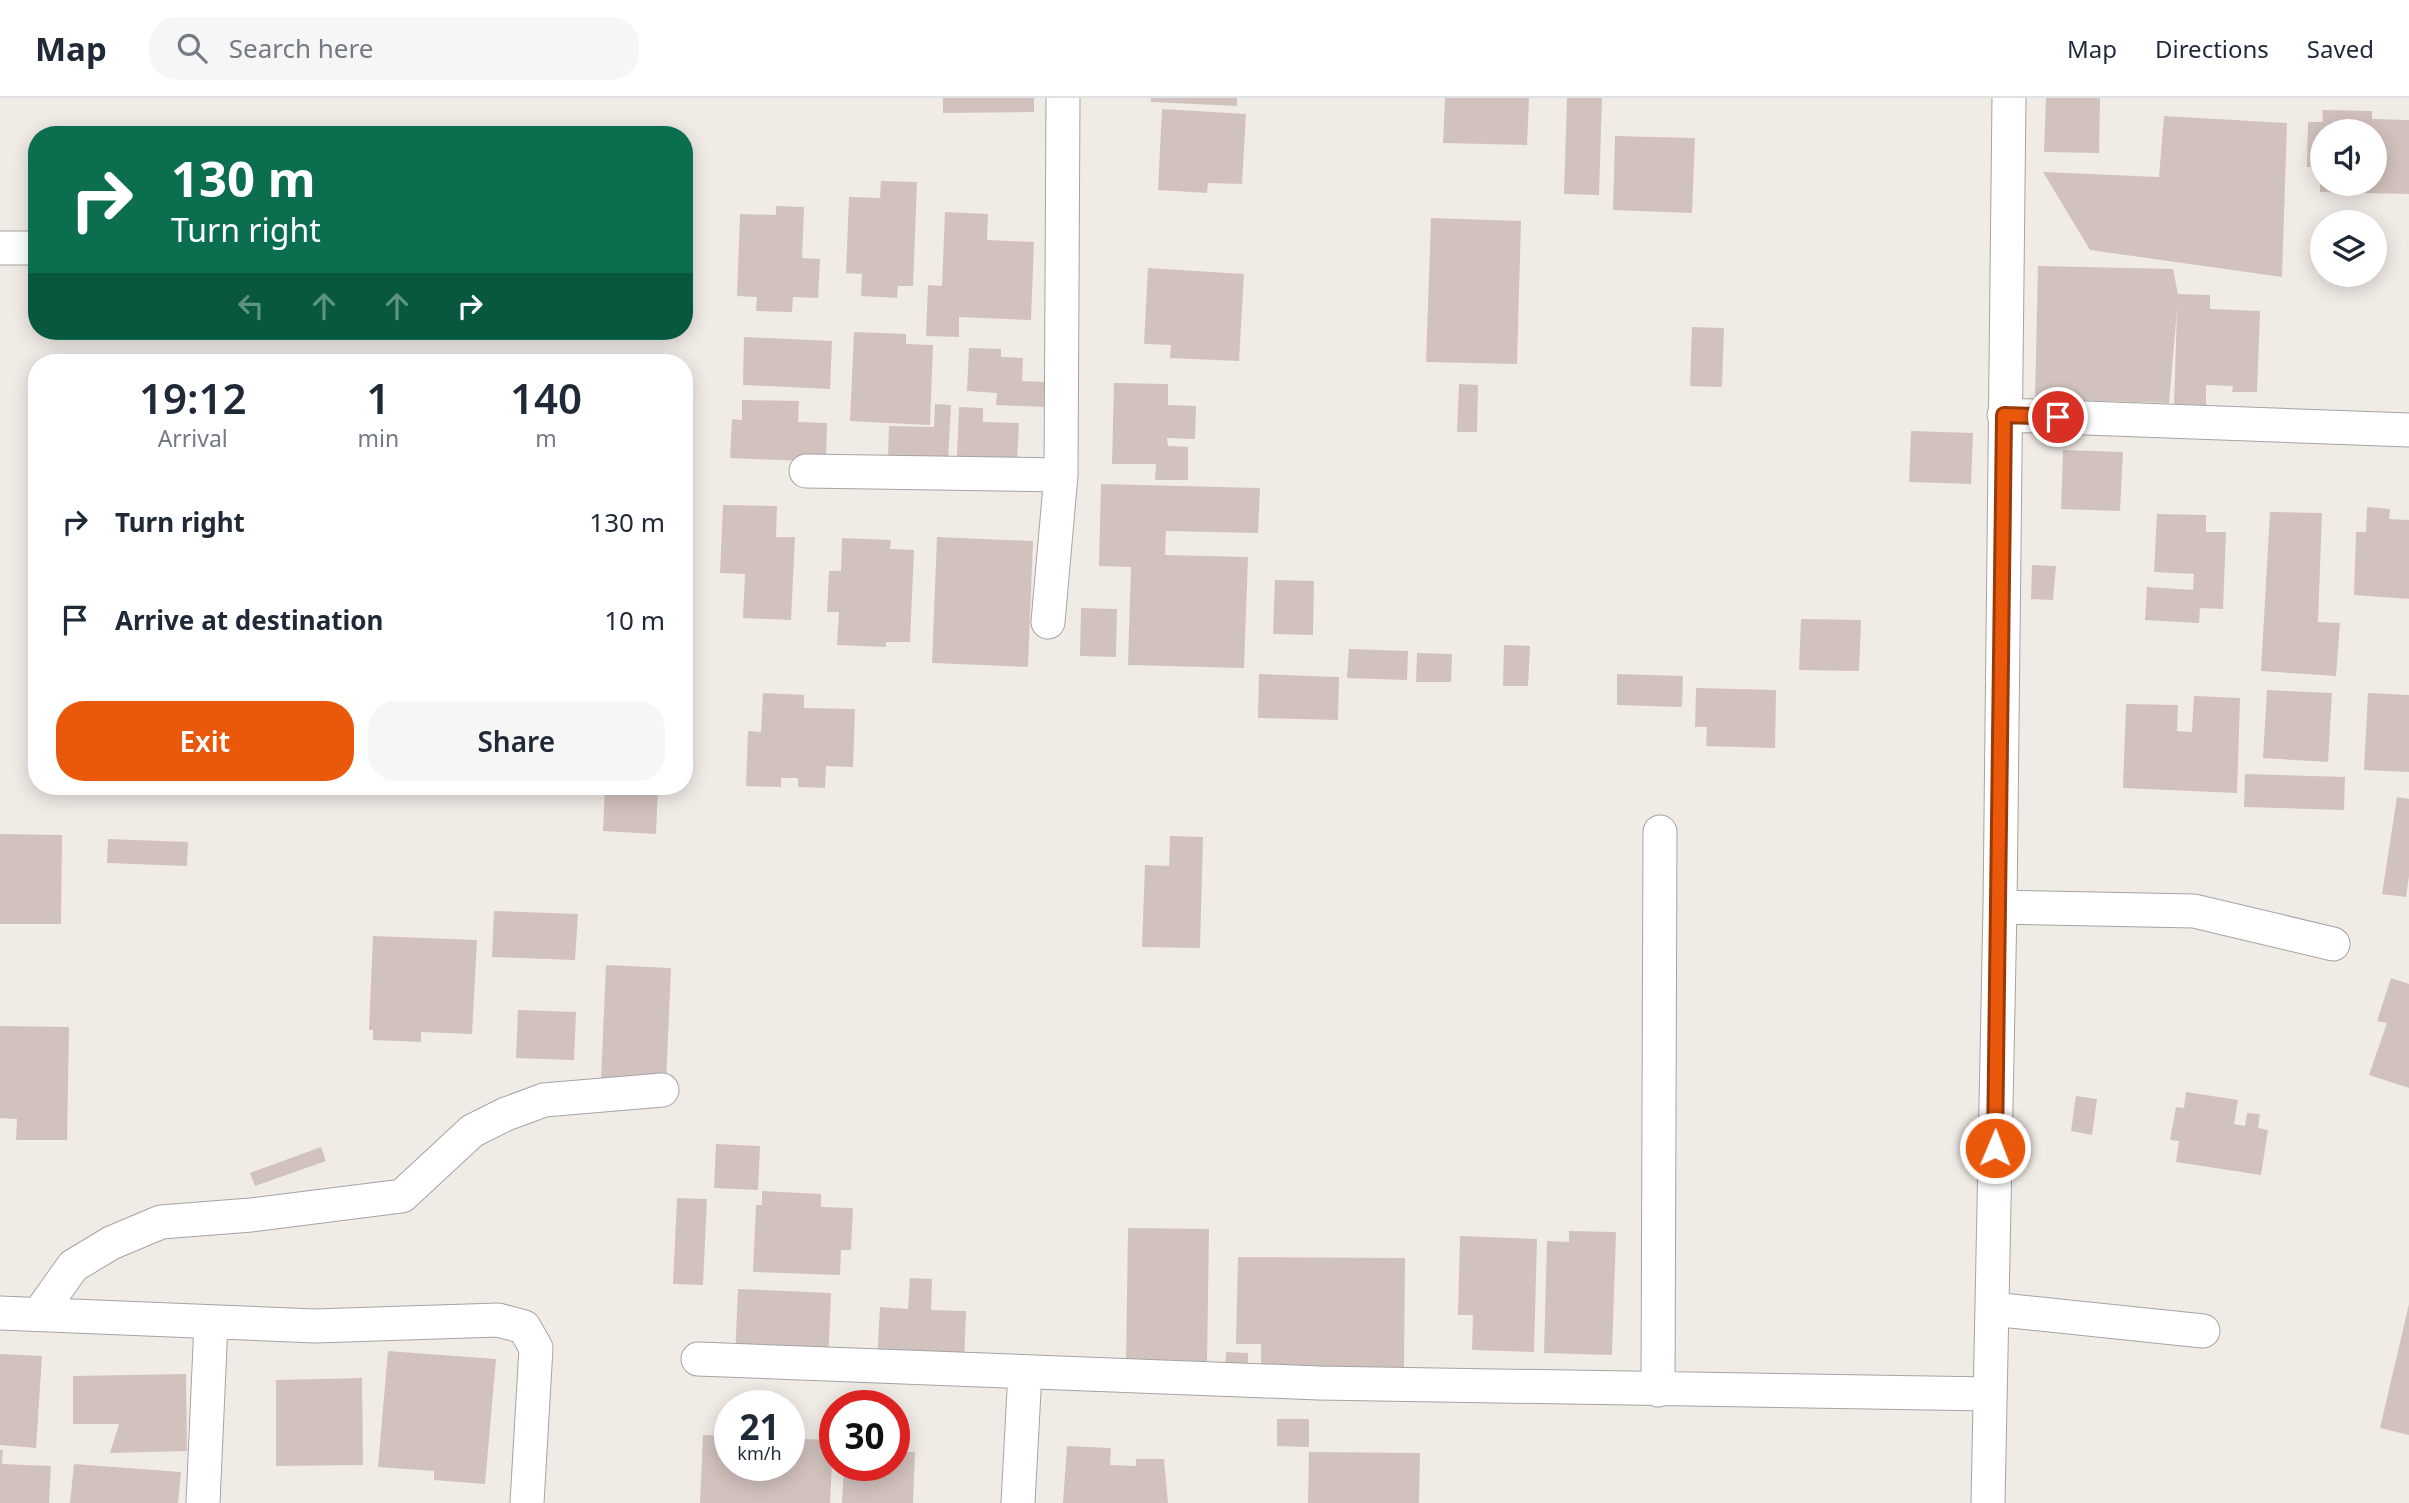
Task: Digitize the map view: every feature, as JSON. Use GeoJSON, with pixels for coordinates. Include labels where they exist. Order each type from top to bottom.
{"type":"FeatureCollection","features":[{"type":"Feature","properties":{"kind":"street"},"geometry":{"type":"LineString","coordinates":[[1048,622],[1060,475],[1063,98]]}},
{"type":"Feature","properties":{"kind":"street"},"geometry":{"type":"LineString","coordinates":[[1988,1503],[2000,907],[2009,98]]}},
{"type":"Feature","properties":{"kind":"street"},"geometry":{"type":"LineString","coordinates":[[0,248],[28,248]]}},
{"type":"Feature","properties":{"kind":"street"},"geometry":{"type":"LineString","coordinates":[[2004,415],[2409,430]]}},
{"type":"Feature","properties":{"kind":"street"},"geometry":{"type":"LineString","coordinates":[[806,471],[1060,475]]}},
{"type":"Feature","properties":{"kind":"street"},"geometry":{"type":"LineString","coordinates":[[1658,1390],[1660,832]]}},
{"type":"Feature","properties":{"kind":"street"},"geometry":{"type":"LineString","coordinates":[[2000,907],[2194,911],[2333,944]]}},
{"type":"Feature","properties":{"kind":"street"},"geometry":{"type":"LineString","coordinates":[[39,1314],[73,1266],[111,1243],[161,1222],[250,1215],[402,1196],[472,1132],[506,1114],[544,1100],[662,1090]]}},
{"type":"Feature","properties":{"kind":"street"},"geometry":{"type":"LineString","coordinates":[[1992,1309],[2203,1331]]}},
{"type":"Feature","properties":{"kind":"street"},"geometry":{"type":"LineString","coordinates":[[0,1313],[315,1326],[498,1320],[524,1327],[536,1348],[527,1503]]}},
{"type":"Feature","properties":{"kind":"street"},"geometry":{"type":"LineString","coordinates":[[203,1503],[211,1323]]}},
{"type":"Feature","properties":{"kind":"street"},"geometry":{"type":"LineString","coordinates":[[698,1359],[1319,1383],[1990,1394]]}},
{"type":"Feature","properties":{"kind":"street"},"geometry":{"type":"LineString","coordinates":[[1018,1503],[1025,1372]]}},
{"type":"Feature","properties":{"kind":"building"},"geometry":{"type":"Polygon","coordinates":[[[943,98],[1034,98],[1034,112],[943,113],[943,98]]]}},
{"type":"Feature","properties":{"kind":"building"},"geometry":{"type":"Polygon","coordinates":[[[1151,98],[1237,98],[1237,106],[1151,102],[1151,98]]]}},
{"type":"Feature","properties":{"kind":"building"},"geometry":{"type":"Polygon","coordinates":[[[1445,98],[1529,98],[1527,145],[1443,143],[1445,98]]]}},
{"type":"Feature","properties":{"kind":"building"},"geometry":{"type":"Polygon","coordinates":[[[1567,98],[1602,98],[1599,195],[1564,194],[1567,98]]]}},
{"type":"Feature","properties":{"kind":"building"},"geometry":{"type":"Polygon","coordinates":[[[2046,98],[2100,98],[2099,153],[2044,152],[2046,98]]]}},
{"type":"Feature","properties":{"kind":"building"},"geometry":{"type":"Polygon","coordinates":[[[1162,109],[1246,114],[1242,184],[1208,183],[1207,193],[1158,190],[1162,109]]]}},
{"type":"Feature","properties":{"kind":"building"},"geometry":{"type":"Polygon","coordinates":[[[2322,110],[2372,111],[2372,119],[2323,119],[2322,110]]]}},
{"type":"Feature","properties":{"kind":"building"},"geometry":{"type":"Polygon","coordinates":[[[2164,116],[2287,123],[2282,277],[2090,250],[2043,172],[2159,177],[2164,116]]]}},
{"type":"Feature","properties":{"kind":"building"},"geometry":{"type":"Polygon","coordinates":[[[2387,119],[2409,120],[2409,194],[2387,194],[2387,119]]]}},
{"type":"Feature","properties":{"kind":"building"},"geometry":{"type":"Polygon","coordinates":[[[2310,122],[2310,167],[2307,167],[2310,122]]]}},
{"type":"Feature","properties":{"kind":"building"},"geometry":{"type":"Polygon","coordinates":[[[1615,136],[1695,138],[1692,213],[1613,210],[1615,136]]]}},
{"type":"Feature","properties":{"kind":"building"},"geometry":{"type":"Polygon","coordinates":[[[881,181],[917,182],[913,286],[898,286],[897,298],[861,296],[862,274],[846,273],[849,197],[880,198],[881,181]]]}},
{"type":"Feature","properties":{"kind":"building"},"geometry":{"type":"Polygon","coordinates":[[[776,206],[804,207],[802,258],[820,259],[818,298],[793,297],[792,312],[756,311],[757,297],[737,296],[740,214],[776,215],[776,206]]]}},
{"type":"Feature","properties":{"kind":"building"},"geometry":{"type":"Polygon","coordinates":[[[945,212],[988,214],[987,240],[1034,242],[1031,320],[959,317],[959,337],[926,336],[928,285],[942,286],[945,212]]]}},
{"type":"Feature","properties":{"kind":"building"},"geometry":{"type":"Polygon","coordinates":[[[1431,218],[1521,221],[1517,364],[1426,362],[1431,218]]]}},
{"type":"Feature","properties":{"kind":"building"},"geometry":{"type":"Polygon","coordinates":[[[2038,266],[2173,269],[2178,294],[2210,295],[2210,309],[2260,311],[2257,392],[2232,392],[2233,386],[2206,385],[2206,405],[2174,404],[2177,310],[2169,403],[2035,399],[2038,266]]]}},
{"type":"Feature","properties":{"kind":"building"},"geometry":{"type":"Polygon","coordinates":[[[1148,268],[1244,274],[1239,361],[1170,358],[1171,345],[1144,344],[1148,268]]]}},
{"type":"Feature","properties":{"kind":"building"},"geometry":{"type":"Polygon","coordinates":[[[1692,327],[1724,328],[1722,387],[1690,386],[1692,327]]]}},
{"type":"Feature","properties":{"kind":"building"},"geometry":{"type":"Polygon","coordinates":[[[854,332],[906,334],[906,344],[933,345],[930,425],[850,421],[854,332]]]}},
{"type":"Feature","properties":{"kind":"building"},"geometry":{"type":"Polygon","coordinates":[[[744,337],[832,341],[830,389],[743,385],[744,337]]]}},
{"type":"Feature","properties":{"kind":"building"},"geometry":{"type":"Polygon","coordinates":[[[969,348],[1001,349],[1001,357],[1023,358],[1022,381],[1047,382],[1046,407],[996,405],[997,393],[967,391],[969,348]]]}},
{"type":"Feature","properties":{"kind":"building"},"geometry":{"type":"Polygon","coordinates":[[[1114,383],[1168,384],[1168,405],[1196,406],[1195,439],[1167,438],[1168,446],[1188,447],[1188,480],[1155,480],[1156,464],[1112,464],[1114,383]]]}},
{"type":"Feature","properties":{"kind":"building"},"geometry":{"type":"Polygon","coordinates":[[[1459,384],[1478,385],[1477,432],[1457,432],[1459,384]]]}},
{"type":"Feature","properties":{"kind":"building"},"geometry":{"type":"Polygon","coordinates":[[[742,400],[799,401],[798,422],[827,423],[826,462],[730,458],[732,419],[742,420],[742,400]]]}},
{"type":"Feature","properties":{"kind":"building"},"geometry":{"type":"Polygon","coordinates":[[[935,404],[951,405],[948,460],[888,457],[889,426],[934,427],[935,404]]]}},
{"type":"Feature","properties":{"kind":"building"},"geometry":{"type":"Polygon","coordinates":[[[959,407],[983,408],[983,422],[1019,423],[1016,481],[956,479],[959,407]]]}},
{"type":"Feature","properties":{"kind":"building"},"geometry":{"type":"Polygon","coordinates":[[[1911,431],[1973,433],[1971,484],[1909,482],[1911,431]]]}},
{"type":"Feature","properties":{"kind":"building"},"geometry":{"type":"Polygon","coordinates":[[[2063,450],[2123,452],[2120,511],[2061,509],[2063,450]]]}},
{"type":"Feature","properties":{"kind":"building"},"geometry":{"type":"Polygon","coordinates":[[[1101,484],[1260,488],[1258,533],[1166,531],[1165,555],[1248,557],[1244,668],[1128,665],[1131,567],[1099,566],[1101,484]]]}},
{"type":"Feature","properties":{"kind":"building"},"geometry":{"type":"Polygon","coordinates":[[[723,505],[777,506],[776,537],[795,537],[791,620],[743,618],[745,574],[720,573],[723,505]]]}},
{"type":"Feature","properties":{"kind":"building"},"geometry":{"type":"Polygon","coordinates":[[[2367,507],[2390,509],[2389,519],[2409,520],[2409,599],[2354,595],[2356,532],[2366,532],[2367,507]]]}},
{"type":"Feature","properties":{"kind":"building"},"geometry":{"type":"Polygon","coordinates":[[[2270,512],[2322,513],[2318,622],[2340,623],[2336,676],[2261,671],[2270,512]]]}},
{"type":"Feature","properties":{"kind":"building"},"geometry":{"type":"Polygon","coordinates":[[[2157,514],[2206,515],[2206,532],[2226,532],[2223,609],[2200,608],[2199,623],[2145,620],[2147,587],[2193,590],[2194,574],[2154,572],[2157,514]]]}},
{"type":"Feature","properties":{"kind":"building"},"geometry":{"type":"Polygon","coordinates":[[[937,537],[1033,541],[1028,667],[932,663],[937,537]]]}},
{"type":"Feature","properties":{"kind":"building"},"geometry":{"type":"Polygon","coordinates":[[[842,538],[891,540],[890,549],[914,550],[910,642],[886,642],[886,647],[837,645],[839,612],[827,612],[829,571],[841,571],[842,538]]]}},
{"type":"Feature","properties":{"kind":"building"},"geometry":{"type":"Polygon","coordinates":[[[2032,565],[2056,566],[2053,600],[2031,599],[2032,565]]]}},
{"type":"Feature","properties":{"kind":"building"},"geometry":{"type":"Polygon","coordinates":[[[1275,580],[1314,581],[1313,635],[1273,634],[1275,580]]]}},
{"type":"Feature","properties":{"kind":"building"},"geometry":{"type":"Polygon","coordinates":[[[1081,608],[1117,609],[1116,657],[1080,656],[1081,608]]]}},
{"type":"Feature","properties":{"kind":"building"},"geometry":{"type":"Polygon","coordinates":[[[1801,619],[1861,620],[1859,671],[1799,670],[1801,619]]]}},
{"type":"Feature","properties":{"kind":"building"},"geometry":{"type":"Polygon","coordinates":[[[1504,645],[1530,646],[1528,686],[1503,686],[1504,645]]]}},
{"type":"Feature","properties":{"kind":"building"},"geometry":{"type":"Polygon","coordinates":[[[1349,649],[1408,651],[1407,680],[1347,678],[1349,649]]]}},
{"type":"Feature","properties":{"kind":"building"},"geometry":{"type":"Polygon","coordinates":[[[1417,653],[1452,654],[1451,682],[1416,682],[1417,653]]]}},
{"type":"Feature","properties":{"kind":"building"},"geometry":{"type":"Polygon","coordinates":[[[1259,674],[1339,677],[1338,720],[1258,718],[1259,674]]]}},
{"type":"Feature","properties":{"kind":"building"},"geometry":{"type":"Polygon","coordinates":[[[1617,674],[1683,676],[1682,707],[1617,705],[1617,674]]]}},
{"type":"Feature","properties":{"kind":"building"},"geometry":{"type":"Polygon","coordinates":[[[1696,688],[1776,690],[1775,748],[1706,746],[1707,727],[1695,727],[1696,688]]]}},
{"type":"Feature","properties":{"kind":"building"},"geometry":{"type":"Polygon","coordinates":[[[2267,690],[2332,693],[2328,762],[2263,758],[2267,690]]]}},
{"type":"Feature","properties":{"kind":"building"},"geometry":{"type":"Polygon","coordinates":[[[763,693],[804,695],[804,708],[855,709],[853,767],[826,766],[825,788],[798,787],[798,778],[781,778],[781,787],[746,786],[748,731],[761,732],[763,693]]]}},
{"type":"Feature","properties":{"kind":"building"},"geometry":{"type":"Polygon","coordinates":[[[2368,693],[2409,695],[2409,772],[2364,770],[2368,693]]]}},
{"type":"Feature","properties":{"kind":"building"},"geometry":{"type":"Polygon","coordinates":[[[2194,696],[2240,698],[2237,793],[2123,788],[2126,704],[2178,705],[2177,731],[2192,732],[2194,696]]]}},
{"type":"Feature","properties":{"kind":"building"},"geometry":{"type":"Polygon","coordinates":[[[2245,774],[2345,777],[2344,810],[2244,807],[2245,774]]]}},
{"type":"Feature","properties":{"kind":"building"},"geometry":{"type":"Polygon","coordinates":[[[605,795],[658,795],[656,834],[603,831],[605,795]]]}},
{"type":"Feature","properties":{"kind":"building"},"geometry":{"type":"Polygon","coordinates":[[[2397,797],[2409,799],[2409,876],[2406,897],[2382,894],[2397,797]]]}},
{"type":"Feature","properties":{"kind":"building"},"geometry":{"type":"Polygon","coordinates":[[[0,834],[62,835],[61,924],[0,924],[0,834]]]}},
{"type":"Feature","properties":{"kind":"building"},"geometry":{"type":"Polygon","coordinates":[[[1170,836],[1203,837],[1200,948],[1142,947],[1145,865],[1169,866],[1170,836]]]}},
{"type":"Feature","properties":{"kind":"building"},"geometry":{"type":"Polygon","coordinates":[[[108,839],[188,842],[187,866],[107,863],[108,839]]]}},
{"type":"Feature","properties":{"kind":"building"},"geometry":{"type":"Polygon","coordinates":[[[494,911],[578,914],[575,960],[492,957],[494,911]]]}},
{"type":"Feature","properties":{"kind":"building"},"geometry":{"type":"Polygon","coordinates":[[[373,936],[477,940],[472,1034],[421,1032],[421,1042],[373,1040],[373,1030],[369,1030],[373,936]]]}},
{"type":"Feature","properties":{"kind":"building"},"geometry":{"type":"Polygon","coordinates":[[[606,965],[671,968],[666,1083],[601,1081],[606,965]]]}},
{"type":"Feature","properties":{"kind":"building"},"geometry":{"type":"Polygon","coordinates":[[[2391,978],[2409,984],[2409,1088],[2369,1075],[2387,1023],[2377,1021],[2391,978]]]}},
{"type":"Feature","properties":{"kind":"building"},"geometry":{"type":"Polygon","coordinates":[[[518,1010],[576,1012],[574,1060],[516,1058],[518,1010]]]}},
{"type":"Feature","properties":{"kind":"building"},"geometry":{"type":"Polygon","coordinates":[[[0,1026],[69,1027],[67,1140],[16,1140],[17,1119],[0,1118],[0,1026]]]}},
{"type":"Feature","properties":{"kind":"building"},"geometry":{"type":"Polygon","coordinates":[[[2186,1092],[2238,1100],[2234,1124],[2245,1126],[2247,1113],[2260,1114],[2258,1128],[2268,1130],[2261,1175],[2176,1162],[2179,1141],[2170,1140],[2176,1107],[2184,1108],[2186,1092]]]}},
{"type":"Feature","properties":{"kind":"building"},"geometry":{"type":"Polygon","coordinates":[[[2076,1096],[2097,1099],[2092,1135],[2071,1131],[2076,1096]]]}},
{"type":"Feature","properties":{"kind":"building"},"geometry":{"type":"Polygon","coordinates":[[[716,1144],[760,1146],[758,1190],[714,1188],[716,1144]]]}},
{"type":"Feature","properties":{"kind":"building"},"geometry":{"type":"Polygon","coordinates":[[[321,1147],[326,1161],[255,1186],[250,1173],[321,1147]]]}},
{"type":"Feature","properties":{"kind":"building"},"geometry":{"type":"Polygon","coordinates":[[[762,1191],[821,1194],[821,1207],[853,1208],[851,1250],[841,1250],[840,1275],[753,1272],[756,1205],[762,1205],[762,1191]]]}},
{"type":"Feature","properties":{"kind":"building"},"geometry":{"type":"Polygon","coordinates":[[[677,1198],[707,1199],[703,1285],[673,1284],[677,1198]]]}},
{"type":"Feature","properties":{"kind":"building"},"geometry":{"type":"Polygon","coordinates":[[[1128,1228],[1209,1229],[1207,1366],[1126,1365],[1128,1228]]]}},
{"type":"Feature","properties":{"kind":"building"},"geometry":{"type":"Polygon","coordinates":[[[1569,1231],[1616,1232],[1612,1355],[1544,1353],[1547,1241],[1569,1242],[1569,1231]]]}},
{"type":"Feature","properties":{"kind":"building"},"geometry":{"type":"Polygon","coordinates":[[[1460,1236],[1537,1239],[1534,1352],[1472,1350],[1473,1315],[1458,1315],[1460,1236]]]}},
{"type":"Feature","properties":{"kind":"building"},"geometry":{"type":"Polygon","coordinates":[[[1238,1257],[1405,1258],[1404,1373],[1261,1371],[1261,1344],[1236,1344],[1238,1257]]]}},
{"type":"Feature","properties":{"kind":"building"},"geometry":{"type":"Polygon","coordinates":[[[910,1278],[932,1279],[931,1310],[966,1311],[964,1363],[877,1360],[880,1307],[908,1309],[910,1278]]]}},
{"type":"Feature","properties":{"kind":"building"},"geometry":{"type":"Polygon","coordinates":[[[738,1289],[831,1293],[828,1363],[735,1359],[738,1289]]]}},
{"type":"Feature","properties":{"kind":"building"},"geometry":{"type":"Polygon","coordinates":[[[2409,1304],[2409,1435],[2380,1428],[2409,1304]]]}},
{"type":"Feature","properties":{"kind":"building"},"geometry":{"type":"Polygon","coordinates":[[[388,1351],[496,1359],[485,1484],[434,1480],[434,1471],[378,1467],[388,1351]]]}},
{"type":"Feature","properties":{"kind":"building"},"geometry":{"type":"Polygon","coordinates":[[[1226,1352],[1248,1353],[1248,1378],[1225,1378],[1226,1352]]]}},
{"type":"Feature","properties":{"kind":"building"},"geometry":{"type":"Polygon","coordinates":[[[0,1354],[42,1356],[36,1448],[0,1445],[0,1354]]]}},
{"type":"Feature","properties":{"kind":"building"},"geometry":{"type":"Polygon","coordinates":[[[186,1374],[187,1451],[110,1453],[119,1424],[73,1424],[73,1376],[186,1374]]]}},
{"type":"Feature","properties":{"kind":"building"},"geometry":{"type":"Polygon","coordinates":[[[362,1378],[363,1465],[276,1466],[276,1380],[362,1378]]]}},
{"type":"Feature","properties":{"kind":"building"},"geometry":{"type":"Polygon","coordinates":[[[1277,1419],[1309,1419],[1309,1447],[1277,1446],[1277,1419]]]}},
{"type":"Feature","properties":{"kind":"building"},"geometry":{"type":"Polygon","coordinates":[[[703,1435],[714,1435],[714,1481],[805,1481],[805,1439],[819,1440],[819,1481],[831,1481],[830,1503],[700,1503],[703,1435]]]}},
{"type":"Feature","properties":{"kind":"building"},"geometry":{"type":"Polygon","coordinates":[[[1067,1446],[1111,1448],[1110,1465],[1136,1466],[1136,1459],[1164,1459],[1168,1503],[1063,1503],[1067,1446]]]}},
{"type":"Feature","properties":{"kind":"building"},"geometry":{"type":"Polygon","coordinates":[[[0,1450],[3,1450],[2,1464],[51,1466],[49,1503],[0,1503],[0,1450]]]}},
{"type":"Feature","properties":{"kind":"building"},"geometry":{"type":"Polygon","coordinates":[[[910,1452],[915,1452],[913,1503],[842,1503],[843,1481],[910,1481],[910,1452]]]}},
{"type":"Feature","properties":{"kind":"building"},"geometry":{"type":"Polygon","coordinates":[[[1309,1452],[1420,1453],[1419,1503],[1308,1503],[1309,1452]]]}},
{"type":"Feature","properties":{"kind":"building"},"geometry":{"type":"Polygon","coordinates":[[[74,1464],[181,1472],[178,1503],[70,1503],[74,1464]]]}},
{"type":"Feature","properties":{"kind":"route"},"geometry":{"type":"LineString","coordinates":[[1995,1148],[2004,415],[2058,417]]}}]}
